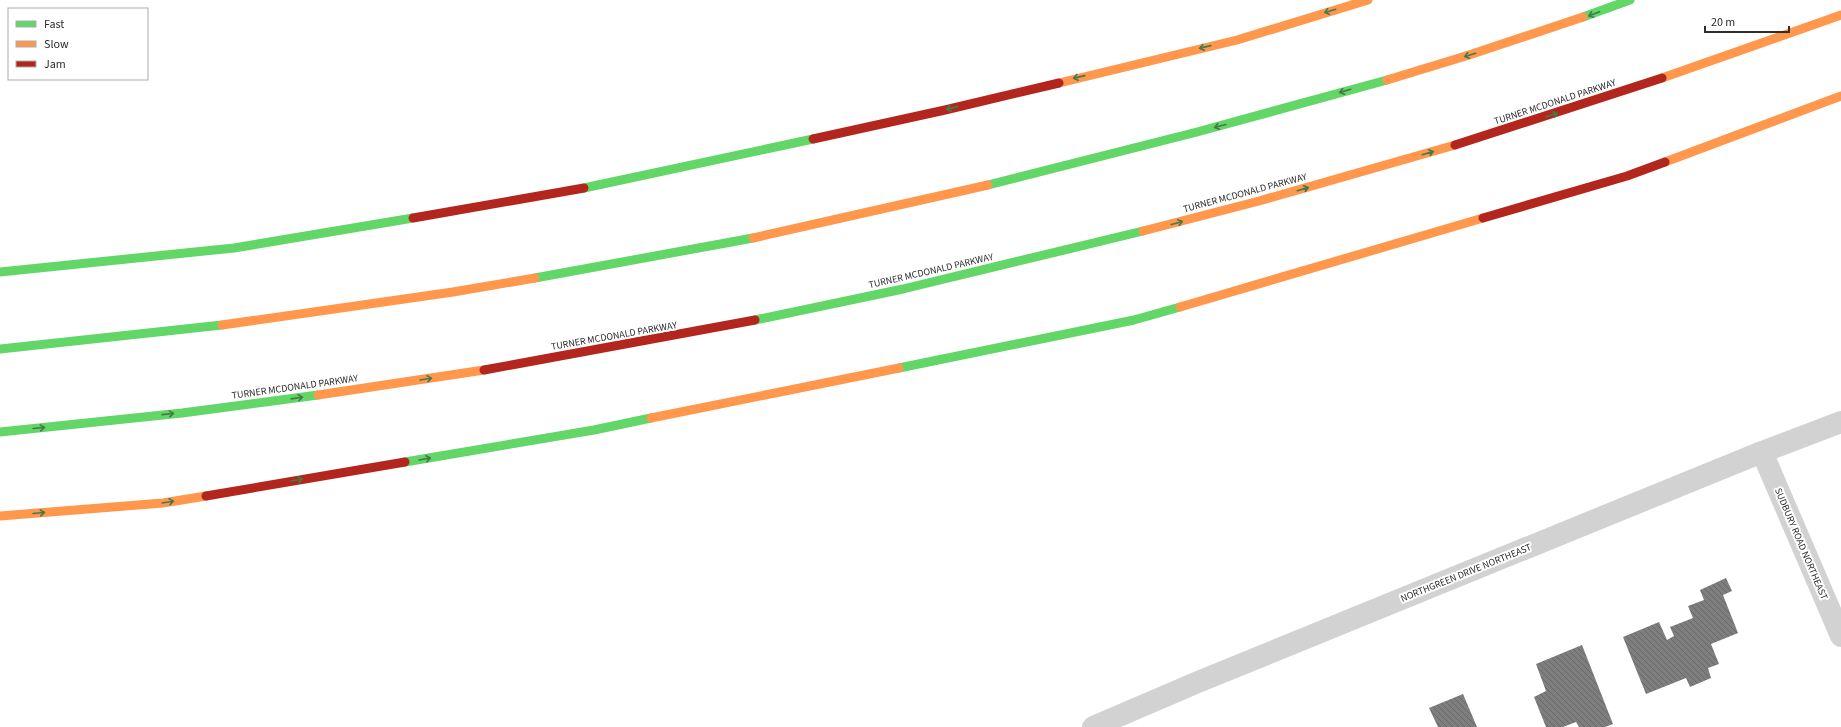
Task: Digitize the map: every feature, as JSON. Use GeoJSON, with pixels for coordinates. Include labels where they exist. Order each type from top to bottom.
{"type":"FeatureCollection","features":[{"type":"Feature","properties":{"kind":"highway"},"geometry":{"type":"LineString","coordinates":[[0,272],[234,248],[565,192],[975,102],[1236,40],[1368,0]]}},
{"type":"Feature","properties":{"kind":"highway"},"geometry":{"type":"LineString","coordinates":[[0,349],[207,327],[365,306],[514,282],[666,255],[821,223],[972,190],[1119,154],[1275,111],[1413,72],[1564,25],[1630,0]]}},
{"type":"Feature","properties":{"kind":"highway","name":"TURNER MCDONALD PARKWAY"},"geometry":{"type":"LineString","coordinates":[[0,432],[218,408],[369,388],[528,363],[830,305],[990,269],[1139,233],[1437,151],[1590,103],[1841,16]]}},
{"type":"Feature","properties":{"kind":"highway"},"geometry":{"type":"LineString","coordinates":[[0,516],[163,503],[594,430],[1134,320],[1627,176],[1841,96]]}},
{"type":"Feature","properties":{"kind":"street","name":"NORTHGREEN DRIVE NORTHEAST"},"geometry":{"type":"LineString","coordinates":[[1092,727],[1762,452],[1841,422]]}},
{"type":"Feature","properties":{"kind":"street","name":"SUDBURY ROAD NORTHEAST"},"geometry":{"type":"LineString","coordinates":[[1762,452],[1841,636]]}},
{"type":"Feature","properties":{"kind":"building"},"geometry":{"type":"Polygon","coordinates":[[[1726,578],[1732,591],[1723,595],[1738,633],[1711,644],[1719,664],[1708,668],[1711,678],[1690,687],[1686,678],[1646,694],[1623,637],[1659,622],[1667,640],[1674,636],[1670,627],[1693,618],[1688,606],[1704,600],[1700,590],[1726,578]]]}},
{"type":"Feature","properties":{"kind":"building"},"geometry":{"type":"Polygon","coordinates":[[[1582,645],[1613,724],[1605,727],[1579,727],[1576,722],[1563,727],[1546,727],[1534,697],[1546,691],[1536,664],[1582,645]]]}},
{"type":"Feature","properties":{"kind":"building"},"geometry":{"type":"Polygon","coordinates":[[[1463,694],[1477,727],[1438,727],[1429,708],[1463,694]]]}},
{"type":"Feature","properties":{"kind":"traffic: fast"},"geometry":{"type":"LineString","coordinates":[[1583,17],[1630,0]]}},
{"type":"Feature","properties":{"kind":"traffic: fast"},"geometry":{"type":"LineString","coordinates":[[988,185],[1197,132],[1387,80]]}},
{"type":"Feature","properties":{"kind":"traffic: fast"},"geometry":{"type":"LineString","coordinates":[[584,188],[813,139]]}},
{"type":"Feature","properties":{"kind":"traffic: fast"},"geometry":{"type":"LineString","coordinates":[[0,272],[234,248],[413,218]]}},
{"type":"Feature","properties":{"kind":"traffic: fast"},"geometry":{"type":"LineString","coordinates":[[755,320],[903,289],[1143,231]]}},
{"type":"Feature","properties":{"kind":"traffic: fast"},"geometry":{"type":"LineString","coordinates":[[535,278],[753,238]]}},
{"type":"Feature","properties":{"kind":"traffic: fast"},"geometry":{"type":"LineString","coordinates":[[899,368],[1134,320],[1180,307]]}},
{"type":"Feature","properties":{"kind":"traffic: fast"},"geometry":{"type":"LineString","coordinates":[[0,349],[222,325]]}},
{"type":"Feature","properties":{"kind":"traffic: fast"},"geometry":{"type":"LineString","coordinates":[[0,432],[182,413],[318,395]]}},
{"type":"Feature","properties":{"kind":"traffic: fast"},"geometry":{"type":"LineString","coordinates":[[405,462],[594,430],[651,418]]}},
{"type":"Feature","properties":{"kind":"traffic: slow"},"geometry":{"type":"LineString","coordinates":[[1059,83],[1237,40],[1368,0]]}},
{"type":"Feature","properties":{"kind":"traffic: slow"},"geometry":{"type":"LineString","coordinates":[[1662,78],[1841,15]]}},
{"type":"Feature","properties":{"kind":"traffic: slow"},"geometry":{"type":"LineString","coordinates":[[1387,80],[1469,55],[1583,17]]}},
{"type":"Feature","properties":{"kind":"traffic: slow"},"geometry":{"type":"LineString","coordinates":[[1665,162],[1841,96]]}},
{"type":"Feature","properties":{"kind":"traffic: slow"},"geometry":{"type":"LineString","coordinates":[[1143,231],[1259,201],[1455,145]]}},
{"type":"Feature","properties":{"kind":"traffic: slow"},"geometry":{"type":"LineString","coordinates":[[753,238],[988,185]]}},
{"type":"Feature","properties":{"kind":"traffic: slow"},"geometry":{"type":"LineString","coordinates":[[1180,307],[1483,218]]}},
{"type":"Feature","properties":{"kind":"traffic: slow"},"geometry":{"type":"LineString","coordinates":[[222,325],[453,292],[535,278]]}},
{"type":"Feature","properties":{"kind":"traffic: slow"},"geometry":{"type":"LineString","coordinates":[[651,418],[899,368]]}},
{"type":"Feature","properties":{"kind":"traffic: slow"},"geometry":{"type":"LineString","coordinates":[[318,395],[484,370]]}},
{"type":"Feature","properties":{"kind":"traffic: slow"},"geometry":{"type":"LineString","coordinates":[[0,516],[163,503],[206,496]]}},
{"type":"Feature","properties":{"kind":"traffic: jam"},"geometry":{"type":"LineString","coordinates":[[1455,145],[1662,78]]}},
{"type":"Feature","properties":{"kind":"traffic: jam"},"geometry":{"type":"LineString","coordinates":[[813,139],[1059,83]]}},
{"type":"Feature","properties":{"kind":"traffic: jam"},"geometry":{"type":"LineString","coordinates":[[1483,218],[1627,176],[1665,162]]}},
{"type":"Feature","properties":{"kind":"traffic: jam"},"geometry":{"type":"LineString","coordinates":[[413,218],[584,188]]}},
{"type":"Feature","properties":{"kind":"traffic: jam"},"geometry":{"type":"LineString","coordinates":[[484,370],[755,320]]}},
{"type":"Feature","properties":{"kind":"traffic: jam"},"geometry":{"type":"LineString","coordinates":[[206,496],[405,462]]}}]}
